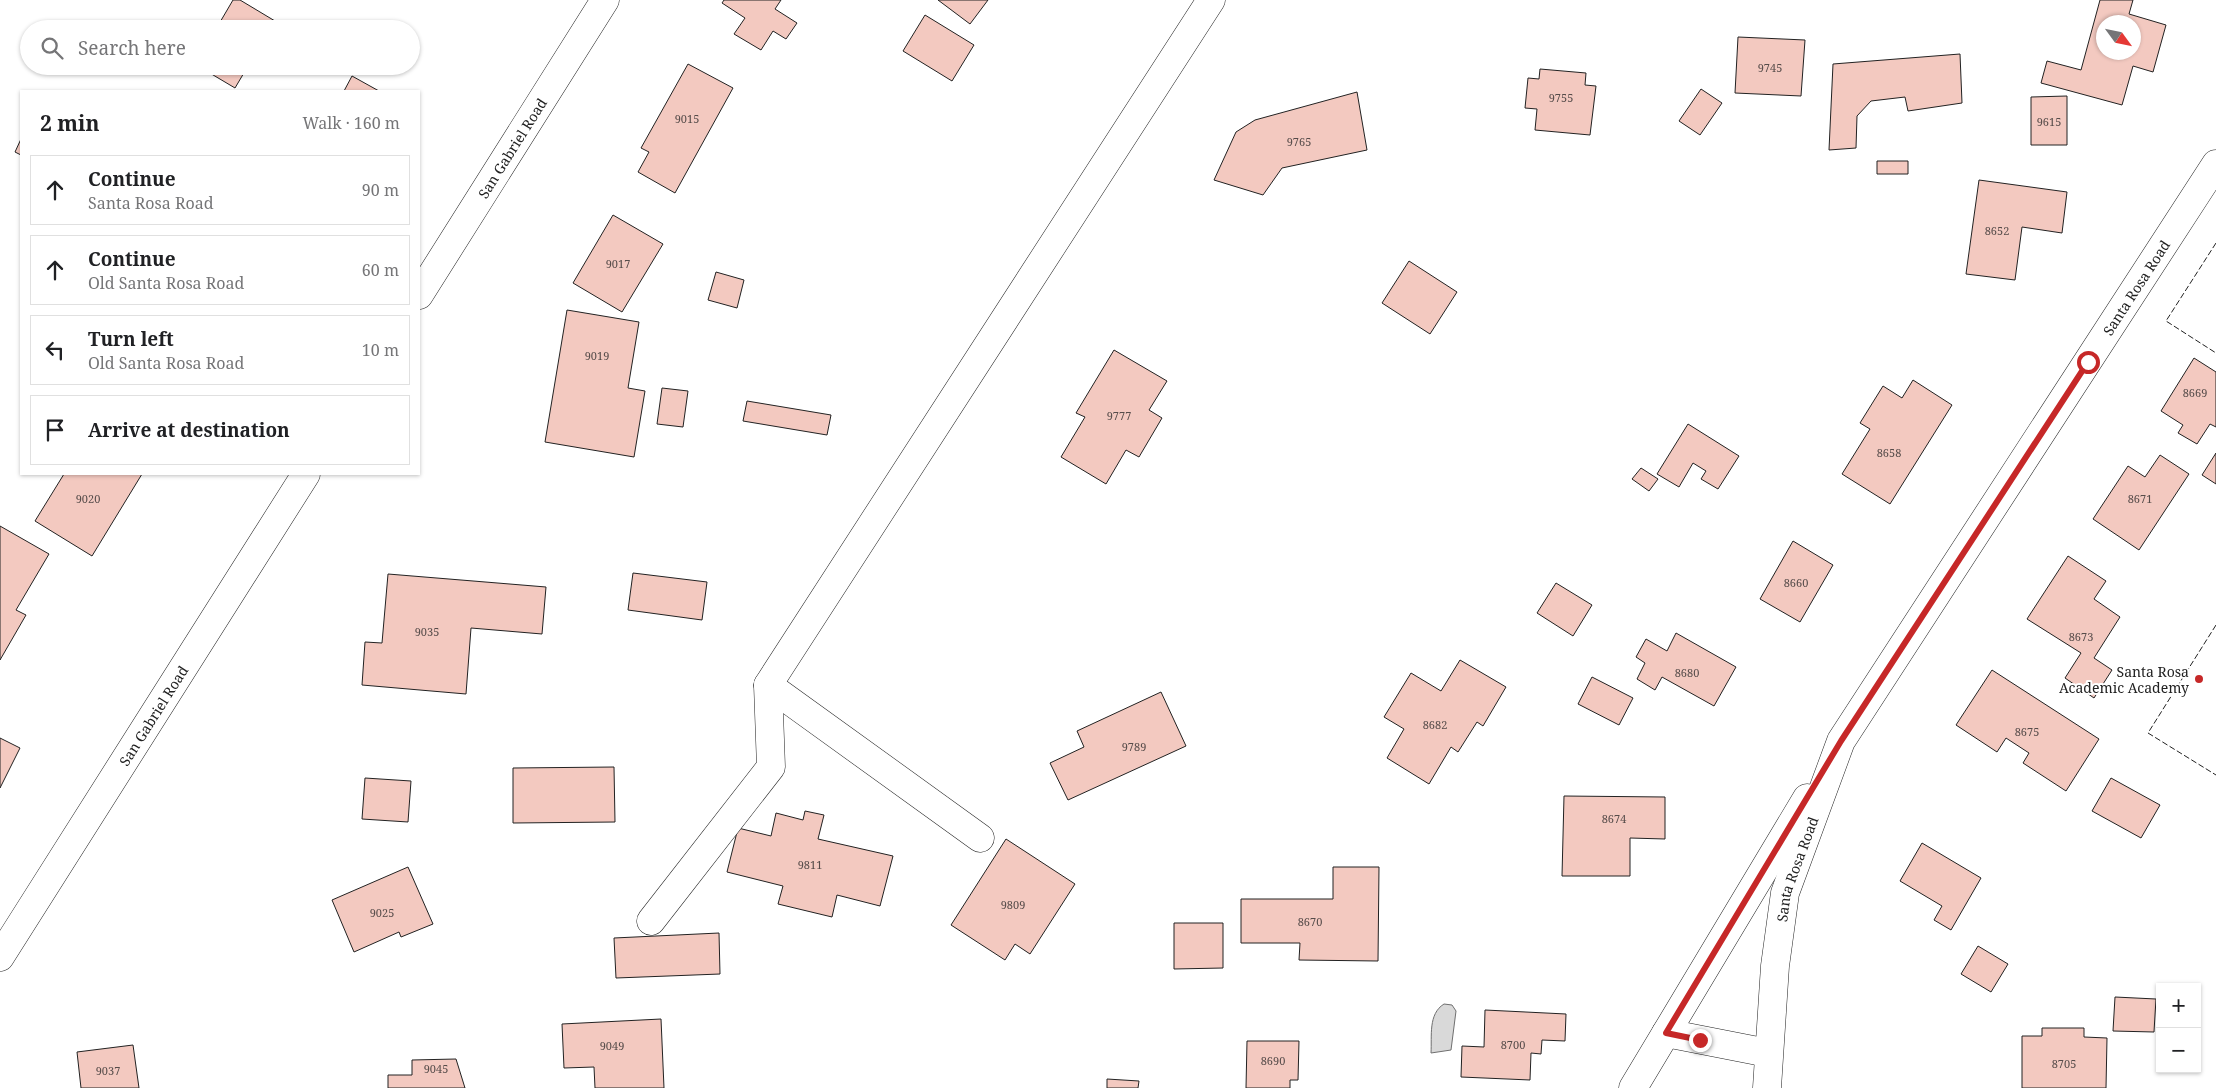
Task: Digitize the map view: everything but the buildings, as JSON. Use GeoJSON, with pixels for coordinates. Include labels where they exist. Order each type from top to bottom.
{"type":"FeatureCollection","features":[{"type":"Feature","properties":{"kind":"street","name":"San Gabriel Road"},"geometry":{"type":"LineString","coordinates":[[420,293],[605,0]]}},
{"type":"Feature","properties":{"kind":"street"},"geometry":{"type":"LineString","coordinates":[[651,921],[771,767],[768,685],[1211,0]]}},
{"type":"Feature","properties":{"kind":"street","name":"Santa Rosa Road"},"geometry":{"type":"LineString","coordinates":[[1767,1088],[1775,966],[1785,893],[1841,741],[2216,164]]}},
{"type":"Feature","properties":{"kind":"street","name":"San Gabriel Road"},"geometry":{"type":"LineString","coordinates":[[0,957],[305,475]]}},
{"type":"Feature","properties":{"kind":"street"},"geometry":{"type":"LineString","coordinates":[[768,685],[980,838]]}},
{"type":"Feature","properties":{"kind":"street"},"geometry":{"type":"LineString","coordinates":[[1633,1088],[1841,741]]}},
{"type":"Feature","properties":{"kind":"street"},"geometry":{"type":"LineString","coordinates":[[1666,1033],[1768,1053]]}},
{"type":"Feature","properties":{"kind":"shaded area"},"geometry":{"type":"Polygon","coordinates":[[[1444,1004],[1452,1005],[1456,1011],[1451,1050],[1431,1053],[1433,1019],[1435,1013],[1444,1004]]]}},
{"type":"Feature","properties":{"kind":"fence"},"geometry":{"type":"LineString","coordinates":[[2216,243],[2166,321],[2216,353]]}},
{"type":"Feature","properties":{"kind":"fence"},"geometry":{"type":"LineString","coordinates":[[2216,625],[2148,733],[2216,775]]}},
{"type":"Feature","properties":{"kind":"place","name":"Santa Rosa Academic Academy"},"geometry":{"type":"Point","coordinates":[2199,679]}},
{"type":"Feature","properties":{"kind":"route"},"geometry":{"type":"LineString","coordinates":[[1700,1040],[1666,1033],[1841,741],[2088,362]]}}]}
